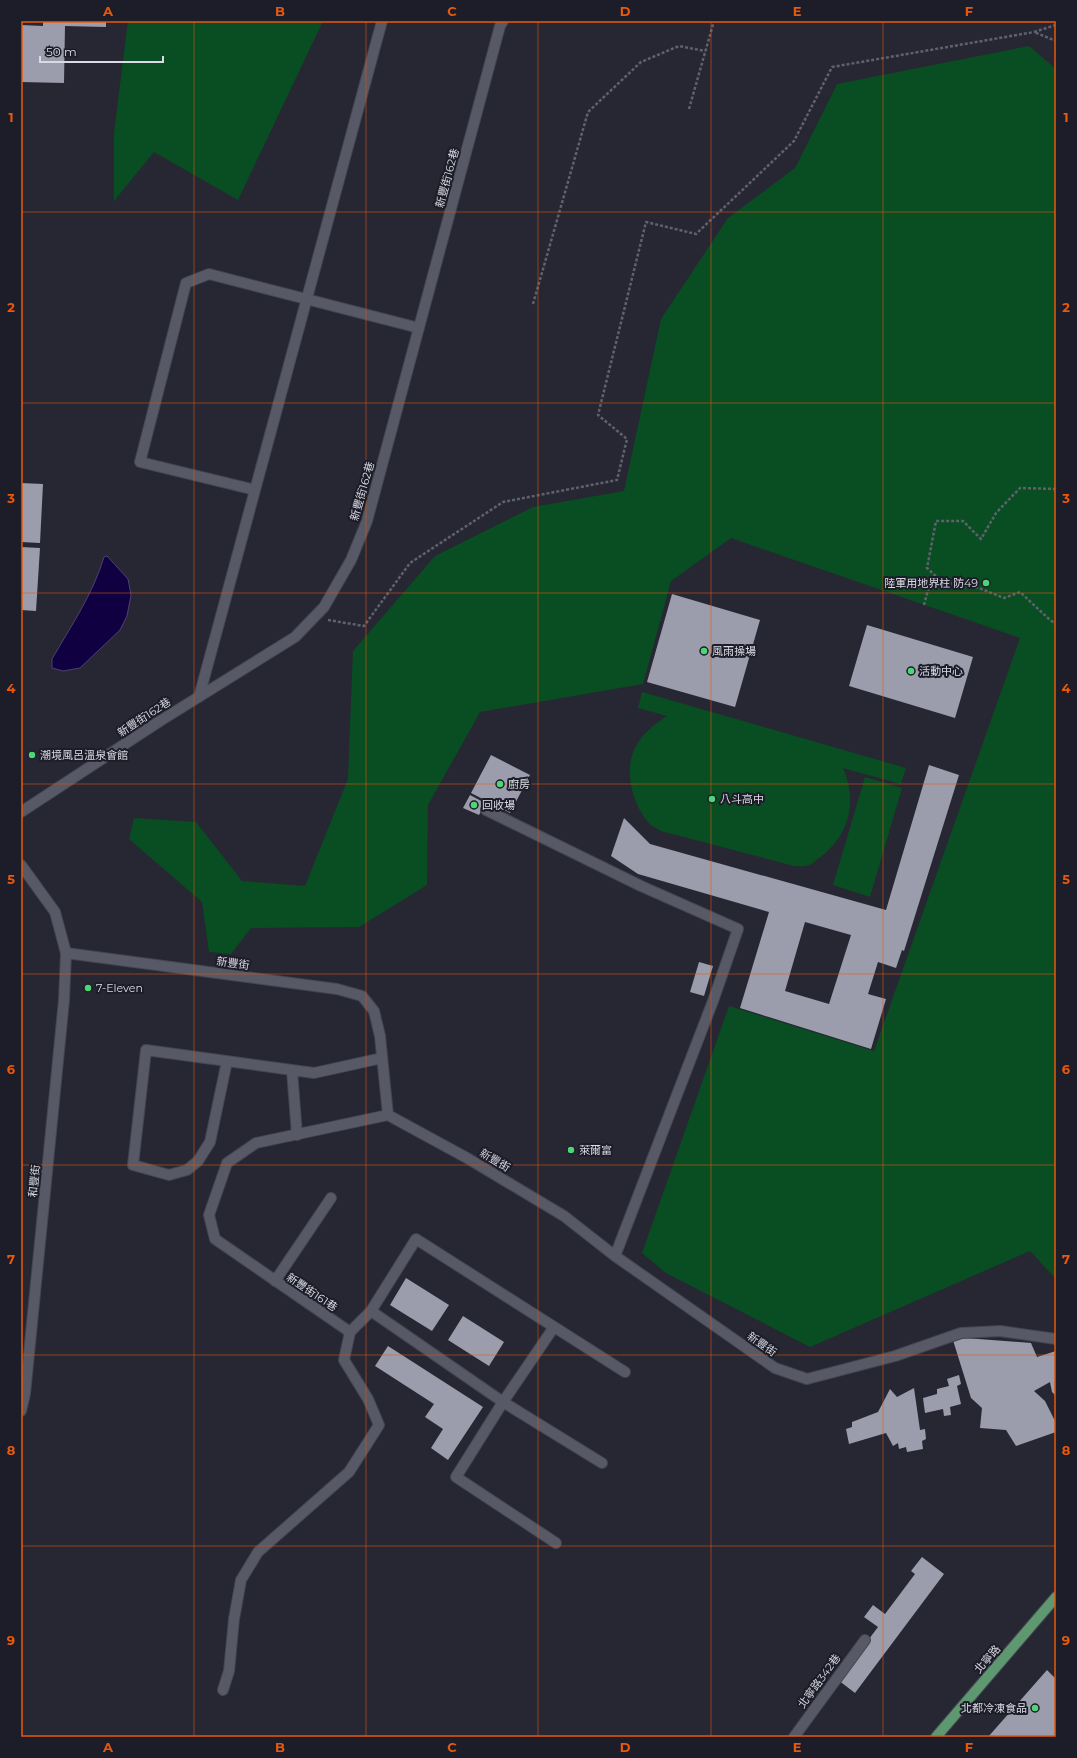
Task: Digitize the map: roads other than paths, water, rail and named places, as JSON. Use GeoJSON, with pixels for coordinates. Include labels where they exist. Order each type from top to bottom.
{"type":"FeatureCollection","features":[{"type":"Feature","properties":{"kind":"main road","name":"北寧路"},"geometry":{"type":"LineString","coordinates":[[936,1737],[1056,1598]]}},
{"type":"Feature","properties":{"kind":"street"},"geometry":{"type":"LineString","coordinates":[[199,697],[382,21]]}},
{"type":"Feature","properties":{"kind":"street","name":"新豐街162巷"},"geometry":{"type":"LineString","coordinates":[[21,812],[295,637],[324,607],[351,560],[367,521],[498,33],[503,21]]}},
{"type":"Feature","properties":{"kind":"street"},"geometry":{"type":"LineString","coordinates":[[255,490],[140,462],[186,283],[209,274],[419,328]]}},
{"type":"Feature","properties":{"kind":"street"},"geometry":{"type":"LineString","coordinates":[[486,810],[641,886],[738,929],[615,1256]]}},
{"type":"Feature","properties":{"kind":"street"},"geometry":{"type":"LineString","coordinates":[[21,865],[55,912],[66,953]]}},
{"type":"Feature","properties":{"kind":"street","name":"新豐街"},"geometry":{"type":"LineString","coordinates":[[66,953],[337,990],[362,996],[374,1011],[380,1036],[388,1115],[467,1158],[564,1216],[615,1256],[775,1368],[807,1379],[895,1356],[961,1333],[1000,1331],[1056,1339]]}},
{"type":"Feature","properties":{"kind":"street","name":"和豐街"},"geometry":{"type":"LineString","coordinates":[[21,1411],[25,1394],[63,1016],[66,953]]}},
{"type":"Feature","properties":{"kind":"street"},"geometry":{"type":"LineString","coordinates":[[227,1061],[210,1142],[198,1161],[187,1170],[169,1175],[133,1165],[146,1050],[227,1061],[314,1073],[382,1058]]}},
{"type":"Feature","properties":{"kind":"street"},"geometry":{"type":"LineString","coordinates":[[292,1070],[297,1134]]}},
{"type":"Feature","properties":{"kind":"street","name":"新豐街161巷"},"geometry":{"type":"LineString","coordinates":[[350,1332],[215,1239],[209,1215],[227,1163],[256,1143],[388,1115]]}},
{"type":"Feature","properties":{"kind":"street"},"geometry":{"type":"LineString","coordinates":[[275,1281],[331,1198]]}},
{"type":"Feature","properties":{"kind":"street"},"geometry":{"type":"LineString","coordinates":[[223,1690],[229,1671],[234,1619],[241,1580],[258,1552],[350,1472],[379,1425],[368,1399],[344,1360],[350,1332],[371,1311],[416,1239],[625,1372]]}},
{"type":"Feature","properties":{"kind":"street"},"geometry":{"type":"LineString","coordinates":[[371,1311],[503,1402],[602,1463]]}},
{"type":"Feature","properties":{"kind":"street"},"geometry":{"type":"LineString","coordinates":[[554,1327],[503,1402],[456,1477],[556,1543]]}},
{"type":"Feature","properties":{"kind":"street","name":"北寧路342巷"},"geometry":{"type":"LineString","coordinates":[[794,1737],[865,1640]]}},
{"type":"Feature","properties":{"kind":"place","name":"陸軍用地界柱 防49"},"geometry":{"type":"Point","coordinates":[986,583]}},
{"type":"Feature","properties":{"kind":"place","name":"風雨操場"},"geometry":{"type":"Point","coordinates":[704,651]}},
{"type":"Feature","properties":{"kind":"place","name":"活動中心"},"geometry":{"type":"Point","coordinates":[911,671]}},
{"type":"Feature","properties":{"kind":"place","name":"潮境風呂溫泉會館"},"geometry":{"type":"Point","coordinates":[32,755]}},
{"type":"Feature","properties":{"kind":"place","name":"廚房"},"geometry":{"type":"Point","coordinates":[500,784]}},
{"type":"Feature","properties":{"kind":"place","name":"八斗高中"},"geometry":{"type":"Point","coordinates":[712,799]}},
{"type":"Feature","properties":{"kind":"place","name":"回收場"},"geometry":{"type":"Point","coordinates":[474,805]}},
{"type":"Feature","properties":{"kind":"place","name":"7-Eleven"},"geometry":{"type":"Point","coordinates":[88,988]}},
{"type":"Feature","properties":{"kind":"place","name":"萊爾富"},"geometry":{"type":"Point","coordinates":[571,1150]}},
{"type":"Feature","properties":{"kind":"place","name":"北都冷凍食品"},"geometry":{"type":"Point","coordinates":[1035,1708]}}]}
